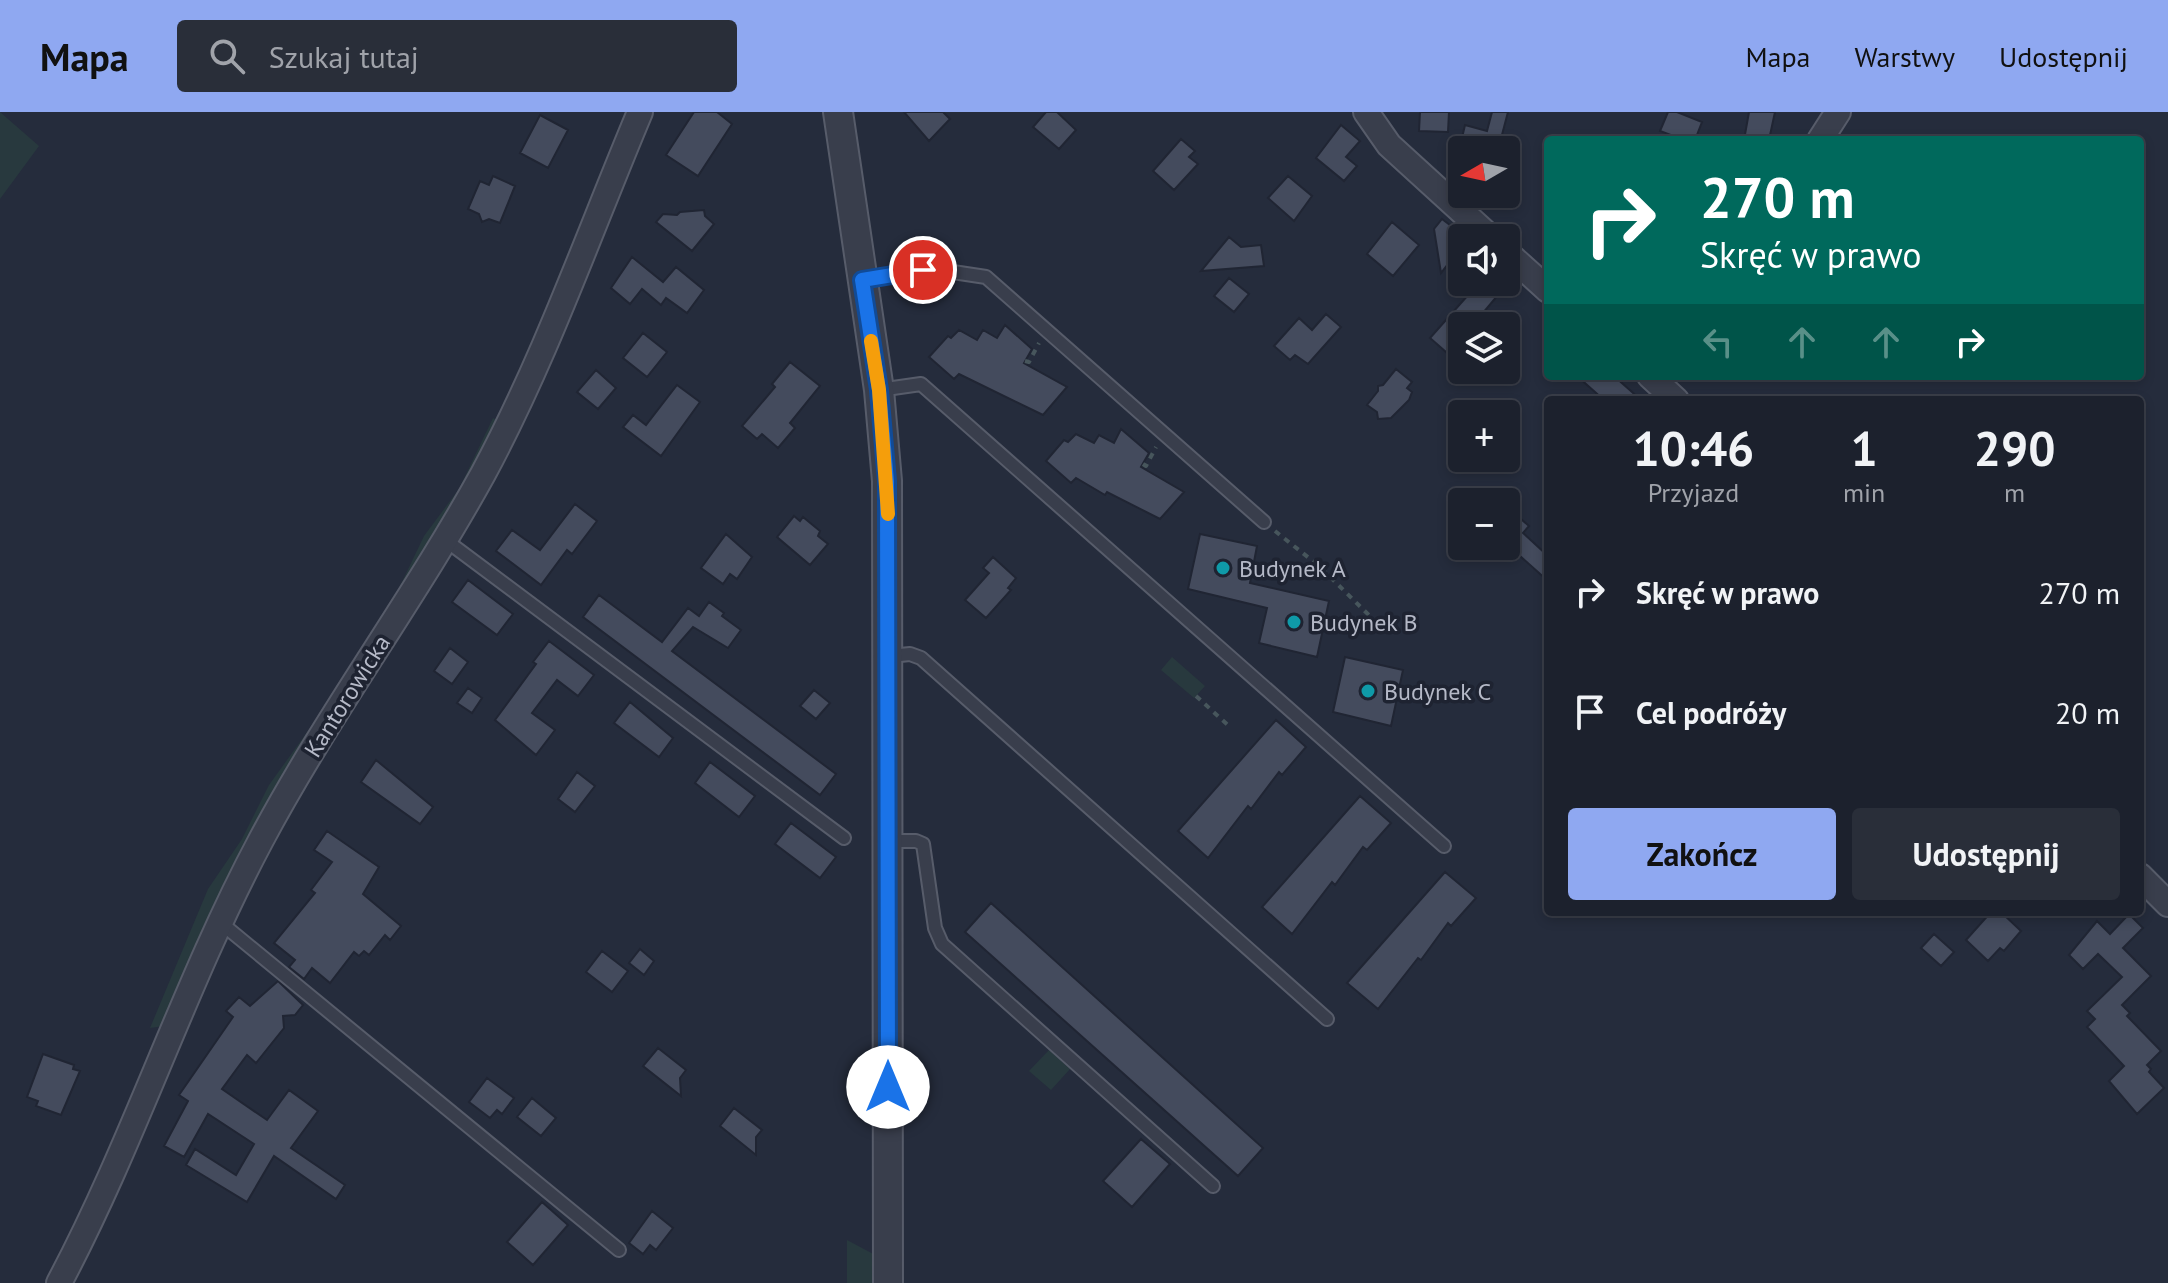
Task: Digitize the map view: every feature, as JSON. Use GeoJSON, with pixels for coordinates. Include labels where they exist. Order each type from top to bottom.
{"type":"FeatureCollection","features":[{"type":"Feature","properties":{"kind":"street","name":"Kantorowicka"},"geometry":{"type":"LineString","coordinates":[[59,1283],[98,1210],[195,975],[294,781],[483,474],[549,336],[640,112]]}},
{"type":"Feature","properties":{"kind":"street"},"geometry":{"type":"LineString","coordinates":[[838,112],[879,390],[887,481],[890,656],[888,1283]]}},
{"type":"Feature","properties":{"kind":"street"},"geometry":{"type":"LineString","coordinates":[[1366,112],[1389,145],[1476,224]]}},
{"type":"Feature","properties":{"kind":"street"},"geometry":{"type":"LineString","coordinates":[[1823,136],[1838,112]]}},
{"type":"Feature","properties":{"kind":"street"},"geometry":{"type":"LineString","coordinates":[[1520,265],[1544,286]]}},
{"type":"Feature","properties":{"kind":"street"},"geometry":{"type":"LineString","coordinates":[[1654,380],[1672,396]]}},
{"type":"Feature","properties":{"kind":"street"},"geometry":{"type":"LineString","coordinates":[[2144,880],[2168,904]]}},
{"type":"Feature","properties":{"kind":"lane"},"geometry":{"type":"LineString","coordinates":[[862,280],[933,269],[986,277],[1264,522]]}},
{"type":"Feature","properties":{"kind":"lane"},"geometry":{"type":"LineString","coordinates":[[879,390],[921,384],[1444,846]]}},
{"type":"Feature","properties":{"kind":"lane"},"geometry":{"type":"LineString","coordinates":[[444,539],[844,838]]}},
{"type":"Feature","properties":{"kind":"lane"},"geometry":{"type":"LineString","coordinates":[[890,656],[910,654],[921,658],[1327,1019]]}},
{"type":"Feature","properties":{"kind":"lane"},"geometry":{"type":"LineString","coordinates":[[890,841],[923,844],[935,928],[942,944],[1213,1186]]}},
{"type":"Feature","properties":{"kind":"lane"},"geometry":{"type":"LineString","coordinates":[[221,923],[619,1250]]}},
{"type":"Feature","properties":{"kind":"path"},"geometry":{"type":"LineString","coordinates":[[1025,361],[1029,362],[1046,329]]}},
{"type":"Feature","properties":{"kind":"path"},"geometry":{"type":"LineString","coordinates":[[1143,464],[1146,466],[1165,433]]}},
{"type":"Feature","properties":{"kind":"path"},"geometry":{"type":"LineString","coordinates":[[1264,522],[1319,566],[1380,626]]}},
{"type":"Feature","properties":{"kind":"path"},"geometry":{"type":"LineString","coordinates":[[1196,696],[1230,727]]}},
{"type":"Feature","properties":{"kind":"shaded area"},"geometry":{"type":"Polygon","coordinates":[[[0,112],[39,146],[0,199],[0,112]]]}},
{"type":"Feature","properties":{"kind":"shaded area"},"geometry":{"type":"Polygon","coordinates":[[[493,418],[500,422],[478,464],[390,607],[424,536],[459,489],[493,418]]]}},
{"type":"Feature","properties":{"kind":"shaded area"},"geometry":{"type":"Polygon","coordinates":[[[1172,657],[1205,686],[1194,698],[1161,670],[1172,657]]]}},
{"type":"Feature","properties":{"kind":"shaded area"},"geometry":{"type":"Polygon","coordinates":[[[331,699],[164,1026],[150,1028],[208,889],[242,839],[269,785],[331,699]]]}},
{"type":"Feature","properties":{"kind":"shaded area"},"geometry":{"type":"Polygon","coordinates":[[[1049,1050],[1070,1069],[1051,1090],[1029,1071],[1049,1050]]]}},
{"type":"Feature","properties":{"kind":"shaded area"},"geometry":{"type":"Polygon","coordinates":[[[847,1240],[877,1256],[877,1283],[847,1283],[847,1240]]]}},
{"type":"Feature","properties":{"kind":"building"},"geometry":{"type":"Polygon","coordinates":[[[694,112],[717,112],[732,124],[698,176],[666,155],[694,112]]]}},
{"type":"Feature","properties":{"kind":"building"},"geometry":{"type":"Polygon","coordinates":[[[904,112],[943,112],[950,119],[929,141],[904,112]]]}},
{"type":"Feature","properties":{"kind":"building"},"geometry":{"type":"Polygon","coordinates":[[[1046,112],[1057,112],[1076,130],[1059,149],[1033,127],[1046,112]]]}},
{"type":"Feature","properties":{"kind":"building"},"geometry":{"type":"Polygon","coordinates":[[[1420,112],[1449,112],[1448,132],[1419,131],[1420,112]]]}},
{"type":"Feature","properties":{"kind":"building"},"geometry":{"type":"Polygon","coordinates":[[[1492,112],[1508,112],[1502,136],[1462,136],[1465,125],[1487,131],[1492,112]]]}},
{"type":"Feature","properties":{"kind":"building"},"geometry":{"type":"Polygon","coordinates":[[[1668,112],[1677,112],[1702,122],[1697,136],[1673,136],[1660,131],[1668,112]]]}},
{"type":"Feature","properties":{"kind":"building"},"geometry":{"type":"Polygon","coordinates":[[[1749,112],[1775,112],[1770,136],[1745,136],[1749,112]]]}},
{"type":"Feature","properties":{"kind":"building"},"geometry":{"type":"Polygon","coordinates":[[[540,115],[568,130],[548,168],[520,153],[540,115]]]}},
{"type":"Feature","properties":{"kind":"building"},"geometry":{"type":"Polygon","coordinates":[[[1341,125],[1360,141],[1346,157],[1357,166],[1344,181],[1316,158],[1341,125]]]}},
{"type":"Feature","properties":{"kind":"building"},"geometry":{"type":"Polygon","coordinates":[[[1181,139],[1195,151],[1189,157],[1198,164],[1174,190],[1153,171],[1181,139]]]}},
{"type":"Feature","properties":{"kind":"building"},"geometry":{"type":"Polygon","coordinates":[[[493,176],[515,186],[500,223],[489,219],[482,222],[479,214],[468,209],[480,181],[489,185],[493,176]]]}},
{"type":"Feature","properties":{"kind":"building"},"geometry":{"type":"Polygon","coordinates":[[[1288,176],[1312,196],[1294,221],[1268,198],[1288,176]]]}},
{"type":"Feature","properties":{"kind":"building"},"geometry":{"type":"Polygon","coordinates":[[[704,210],[705,216],[714,224],[692,251],[656,222],[663,214],[704,210]]]}},
{"type":"Feature","properties":{"kind":"building"},"geometry":{"type":"Polygon","coordinates":[[[1442,219],[1449,224],[1448,264],[1441,273],[1434,229],[1442,219]]]}},
{"type":"Feature","properties":{"kind":"building"},"geometry":{"type":"Polygon","coordinates":[[[1392,222],[1419,245],[1393,276],[1367,254],[1392,222]]]}},
{"type":"Feature","properties":{"kind":"building"},"geometry":{"type":"Polygon","coordinates":[[[1229,237],[1241,247],[1261,245],[1264,266],[1201,271],[1229,237]]]}},
{"type":"Feature","properties":{"kind":"building"},"geometry":{"type":"Polygon","coordinates":[[[632,257],[663,282],[676,267],[704,290],[687,313],[666,298],[661,305],[642,289],[630,304],[611,288],[632,257]]]}},
{"type":"Feature","properties":{"kind":"building"},"geometry":{"type":"Polygon","coordinates":[[[1229,278],[1249,294],[1234,312],[1214,296],[1229,278]]]}},
{"type":"Feature","properties":{"kind":"building"},"geometry":{"type":"Polygon","coordinates":[[[1467,296],[1497,296],[1484,312],[1453,312],[1467,296]]]}},
{"type":"Feature","properties":{"kind":"building"},"geometry":{"type":"Polygon","coordinates":[[[1326,314],[1341,327],[1308,364],[1295,355],[1290,360],[1274,346],[1299,318],[1312,330],[1326,314]]]}},
{"type":"Feature","properties":{"kind":"building"},"geometry":{"type":"Polygon","coordinates":[[[1448,318],[1448,354],[1430,338],[1448,318]]]}},
{"type":"Feature","properties":{"kind":"building"},"geometry":{"type":"Polygon","coordinates":[[[1005,325],[1032,349],[1024,363],[1067,387],[1043,415],[959,374],[954,379],[929,357],[948,336],[951,338],[959,330],[977,340],[983,330],[997,338],[1005,325]]]}},
{"type":"Feature","properties":{"kind":"building"},"geometry":{"type":"Polygon","coordinates":[[[643,333],[667,352],[647,377],[623,358],[643,333]]]}},
{"type":"Feature","properties":{"kind":"building"},"geometry":{"type":"Polygon","coordinates":[[[790,362],[820,386],[790,423],[795,428],[778,448],[762,434],[757,439],[742,426],[775,387],[772,384],[790,362]]]}},
{"type":"Feature","properties":{"kind":"building"},"geometry":{"type":"Polygon","coordinates":[[[1396,369],[1412,382],[1407,388],[1412,392],[1409,400],[1391,418],[1378,419],[1377,412],[1367,405],[1378,391],[1378,386],[1383,385],[1396,369]]]}},
{"type":"Feature","properties":{"kind":"building"},"geometry":{"type":"Polygon","coordinates":[[[596,370],[616,388],[598,409],[577,392],[596,370]]]}},
{"type":"Feature","properties":{"kind":"building"},"geometry":{"type":"Polygon","coordinates":[[[1582,380],[1618,380],[1636,396],[1600,396],[1582,380]]]}},
{"type":"Feature","properties":{"kind":"building"},"geometry":{"type":"Polygon","coordinates":[[[677,385],[700,402],[661,456],[623,427],[633,415],[646,425],[677,385]]]}},
{"type":"Feature","properties":{"kind":"building"},"geometry":{"type":"Polygon","coordinates":[[[1121,429],[1149,453],[1141,467],[1184,492],[1160,519],[1107,492],[1105,495],[1076,478],[1071,483],[1046,461],[1064,440],[1068,442],[1076,434],[1094,443],[1099,435],[1114,443],[1121,429]]]}},
{"type":"Feature","properties":{"kind":"building"},"geometry":{"type":"Polygon","coordinates":[[[575,504],[597,521],[572,554],[567,550],[541,585],[496,551],[512,530],[540,550],[575,504]]]}},
{"type":"Feature","properties":{"kind":"building"},"geometry":{"type":"Polygon","coordinates":[[[794,516],[800,521],[803,517],[820,531],[818,536],[828,544],[810,565],[777,537],[794,516]]]}},
{"type":"Feature","properties":{"kind":"building"},"geometry":{"type":"Polygon","coordinates":[[[1520,518],[1529,526],[1523,533],[1544,552],[1544,577],[1520,556],[1520,518]]]}},
{"type":"Feature","properties":{"kind":"building"},"geometry":{"type":"Polygon","coordinates":[[[726,534],[752,557],[737,579],[730,574],[723,584],[701,568],[726,534]]]}},
{"type":"Feature","properties":{"kind":"building"},"geometry":{"type":"Polygon","coordinates":[[[1200,534],[1257,546],[1250,583],[1329,601],[1317,657],[1259,643],[1267,608],[1188,589],[1200,534]]]}},
{"type":"Feature","properties":{"kind":"building"},"geometry":{"type":"Polygon","coordinates":[[[993,557],[1016,578],[1008,588],[1011,590],[986,618],[965,600],[989,573],[983,568],[993,557]]]}},
{"type":"Feature","properties":{"kind":"building"},"geometry":{"type":"Polygon","coordinates":[[[468,580],[513,614],[497,635],[452,602],[468,580]]]}},
{"type":"Feature","properties":{"kind":"building"},"geometry":{"type":"Polygon","coordinates":[[[599,595],[662,642],[688,608],[699,616],[709,602],[724,613],[722,616],[741,630],[728,648],[693,627],[672,651],[836,774],[820,795],[583,617],[599,595]]]}},
{"type":"Feature","properties":{"kind":"building"},"geometry":{"type":"Polygon","coordinates":[[[549,641],[594,675],[578,696],[557,680],[532,713],[555,730],[536,755],[495,720],[549,641]]]}},
{"type":"Feature","properties":{"kind":"building"},"geometry":{"type":"Polygon","coordinates":[[[450,648],[468,662],[452,684],[434,671],[450,648]]]}},
{"type":"Feature","properties":{"kind":"building","name":"Budynek C"},"geometry":{"type":"Polygon","coordinates":[[[1345,657],[1403,670],[1391,726],[1333,712],[1345,657]]]}},
{"type":"Feature","properties":{"kind":"building"},"geometry":{"type":"Polygon","coordinates":[[[468,688],[482,698],[472,713],[457,703],[468,688]]]}},
{"type":"Feature","properties":{"kind":"building"},"geometry":{"type":"Polygon","coordinates":[[[814,690],[830,703],[816,719],[800,706],[814,690]]]}},
{"type":"Feature","properties":{"kind":"building"},"geometry":{"type":"Polygon","coordinates":[[[630,702],[673,738],[659,757],[614,723],[630,702]]]}},
{"type":"Feature","properties":{"kind":"building"},"geometry":{"type":"Polygon","coordinates":[[[1276,720],[1306,747],[1282,775],[1279,772],[1251,809],[1248,806],[1208,858],[1178,831],[1276,720]]]}},
{"type":"Feature","properties":{"kind":"building"},"geometry":{"type":"Polygon","coordinates":[[[376,760],[433,807],[420,824],[361,782],[376,760]]]}},
{"type":"Feature","properties":{"kind":"building"},"geometry":{"type":"Polygon","coordinates":[[[710,762],[755,796],[739,817],[695,783],[710,762]]]}},
{"type":"Feature","properties":{"kind":"building"},"geometry":{"type":"Polygon","coordinates":[[[577,772],[595,786],[575,812],[558,799],[577,772]]]}},
{"type":"Feature","properties":{"kind":"building"},"geometry":{"type":"Polygon","coordinates":[[[1360,796],[1391,823],[1367,850],[1363,847],[1292,934],[1262,907],[1360,796]]]}},
{"type":"Feature","properties":{"kind":"building"},"geometry":{"type":"Polygon","coordinates":[[[791,823],[836,857],[820,878],[775,844],[791,823]]]}},
{"type":"Feature","properties":{"kind":"building"},"geometry":{"type":"Polygon","coordinates":[[[327,831],[379,867],[363,894],[401,926],[390,940],[385,935],[369,955],[364,951],[359,956],[354,952],[330,983],[312,968],[304,979],[289,967],[295,960],[274,943],[315,893],[311,890],[332,862],[314,850],[327,831]]]}},
{"type":"Feature","properties":{"kind":"building"},"geometry":{"type":"Polygon","coordinates":[[[1445,872],[1476,898],[1451,926],[1448,923],[1421,960],[1418,958],[1378,1009],[1347,983],[1445,872]]]}},
{"type":"Feature","properties":{"kind":"building"},"geometry":{"type":"Polygon","coordinates":[[[991,903],[1263,1148],[1238,1176],[965,932],[991,903]]]}},
{"type":"Feature","properties":{"kind":"building"},"geometry":{"type":"Polygon","coordinates":[[[1987,916],[2005,916],[2021,931],[2004,951],[2000,948],[1988,961],[1966,940],[1987,916]]]}},
{"type":"Feature","properties":{"kind":"building"},"geometry":{"type":"Polygon","coordinates":[[[2127,916],[2143,928],[2123,948],[2151,976],[2122,1005],[2130,1013],[2127,1016],[2161,1051],[2147,1065],[2151,1069],[2149,1072],[2164,1088],[2137,1114],[2109,1081],[2124,1066],[2087,1027],[2095,1019],[2087,1011],[2122,977],[2098,954],[2083,969],[2069,955],[2097,921],[2110,934],[2127,916]]]}},
{"type":"Feature","properties":{"kind":"building"},"geometry":{"type":"Polygon","coordinates":[[[1934,934],[1954,952],[1941,966],[1921,948],[1934,934]]]}},
{"type":"Feature","properties":{"kind":"building"},"geometry":{"type":"Polygon","coordinates":[[[640,949],[654,961],[644,975],[629,963],[640,949]]]}},
{"type":"Feature","properties":{"kind":"building"},"geometry":{"type":"Polygon","coordinates":[[[602,951],[628,971],[612,992],[586,972],[602,951]]]}},
{"type":"Feature","properties":{"kind":"building"},"geometry":{"type":"Polygon","coordinates":[[[278,981],[303,1005],[295,1015],[283,1016],[284,1028],[256,1063],[247,1055],[222,1089],[267,1120],[289,1090],[318,1111],[291,1148],[345,1185],[336,1199],[274,1156],[247,1202],[186,1165],[195,1149],[236,1175],[254,1144],[208,1114],[184,1157],[164,1146],[188,1101],[179,1095],[233,1017],[226,1011],[239,997],[250,1006],[278,981]]]}},
{"type":"Feature","properties":{"kind":"building"},"geometry":{"type":"Polygon","coordinates":[[[658,1048],[686,1070],[680,1078],[681,1096],[643,1066],[658,1048]]]}},
{"type":"Feature","properties":{"kind":"building"},"geometry":{"type":"Polygon","coordinates":[[[43,1054],[74,1065],[73,1069],[80,1071],[61,1115],[36,1106],[38,1101],[27,1097],[43,1054]]]}},
{"type":"Feature","properties":{"kind":"building"},"geometry":{"type":"Polygon","coordinates":[[[487,1078],[514,1098],[502,1114],[497,1110],[490,1118],[469,1102],[487,1078]]]}},
{"type":"Feature","properties":{"kind":"building"},"geometry":{"type":"Polygon","coordinates":[[[532,1098],[556,1118],[541,1136],[517,1117],[532,1098]]]}},
{"type":"Feature","properties":{"kind":"building"},"geometry":{"type":"Polygon","coordinates":[[[734,1108],[762,1130],[756,1137],[756,1155],[720,1126],[734,1108]]]}},
{"type":"Feature","properties":{"kind":"building"},"geometry":{"type":"Polygon","coordinates":[[[1141,1139],[1170,1164],[1132,1207],[1103,1181],[1141,1139]]]}},
{"type":"Feature","properties":{"kind":"building"},"geometry":{"type":"Polygon","coordinates":[[[542,1202],[568,1225],[533,1265],[507,1242],[542,1202]]]}},
{"type":"Feature","properties":{"kind":"building"},"geometry":{"type":"Polygon","coordinates":[[[652,1211],[673,1228],[656,1250],[650,1245],[643,1254],[629,1243],[652,1211]]]}},
{"type":"Feature","properties":{"kind":"slow traffic"},"geometry":{"type":"LineString","coordinates":[[871,341],[879,390],[888,514]]}},
{"type":"Feature","properties":{"kind":"place","name":"Budynek A"},"geometry":{"type":"Point","coordinates":[1223,568]}},
{"type":"Feature","properties":{"kind":"place","name":"Budynek B"},"geometry":{"type":"Point","coordinates":[1294,622]}},
{"type":"Feature","properties":{"kind":"place","name":"Budynek C"},"geometry":{"type":"Point","coordinates":[1368,691]}},
{"type":"Feature","properties":{"kind":"route"},"geometry":{"type":"LineString","coordinates":[[888,1087],[890,635],[887,481],[879,390],[862,280],[923,270]]}}]}
